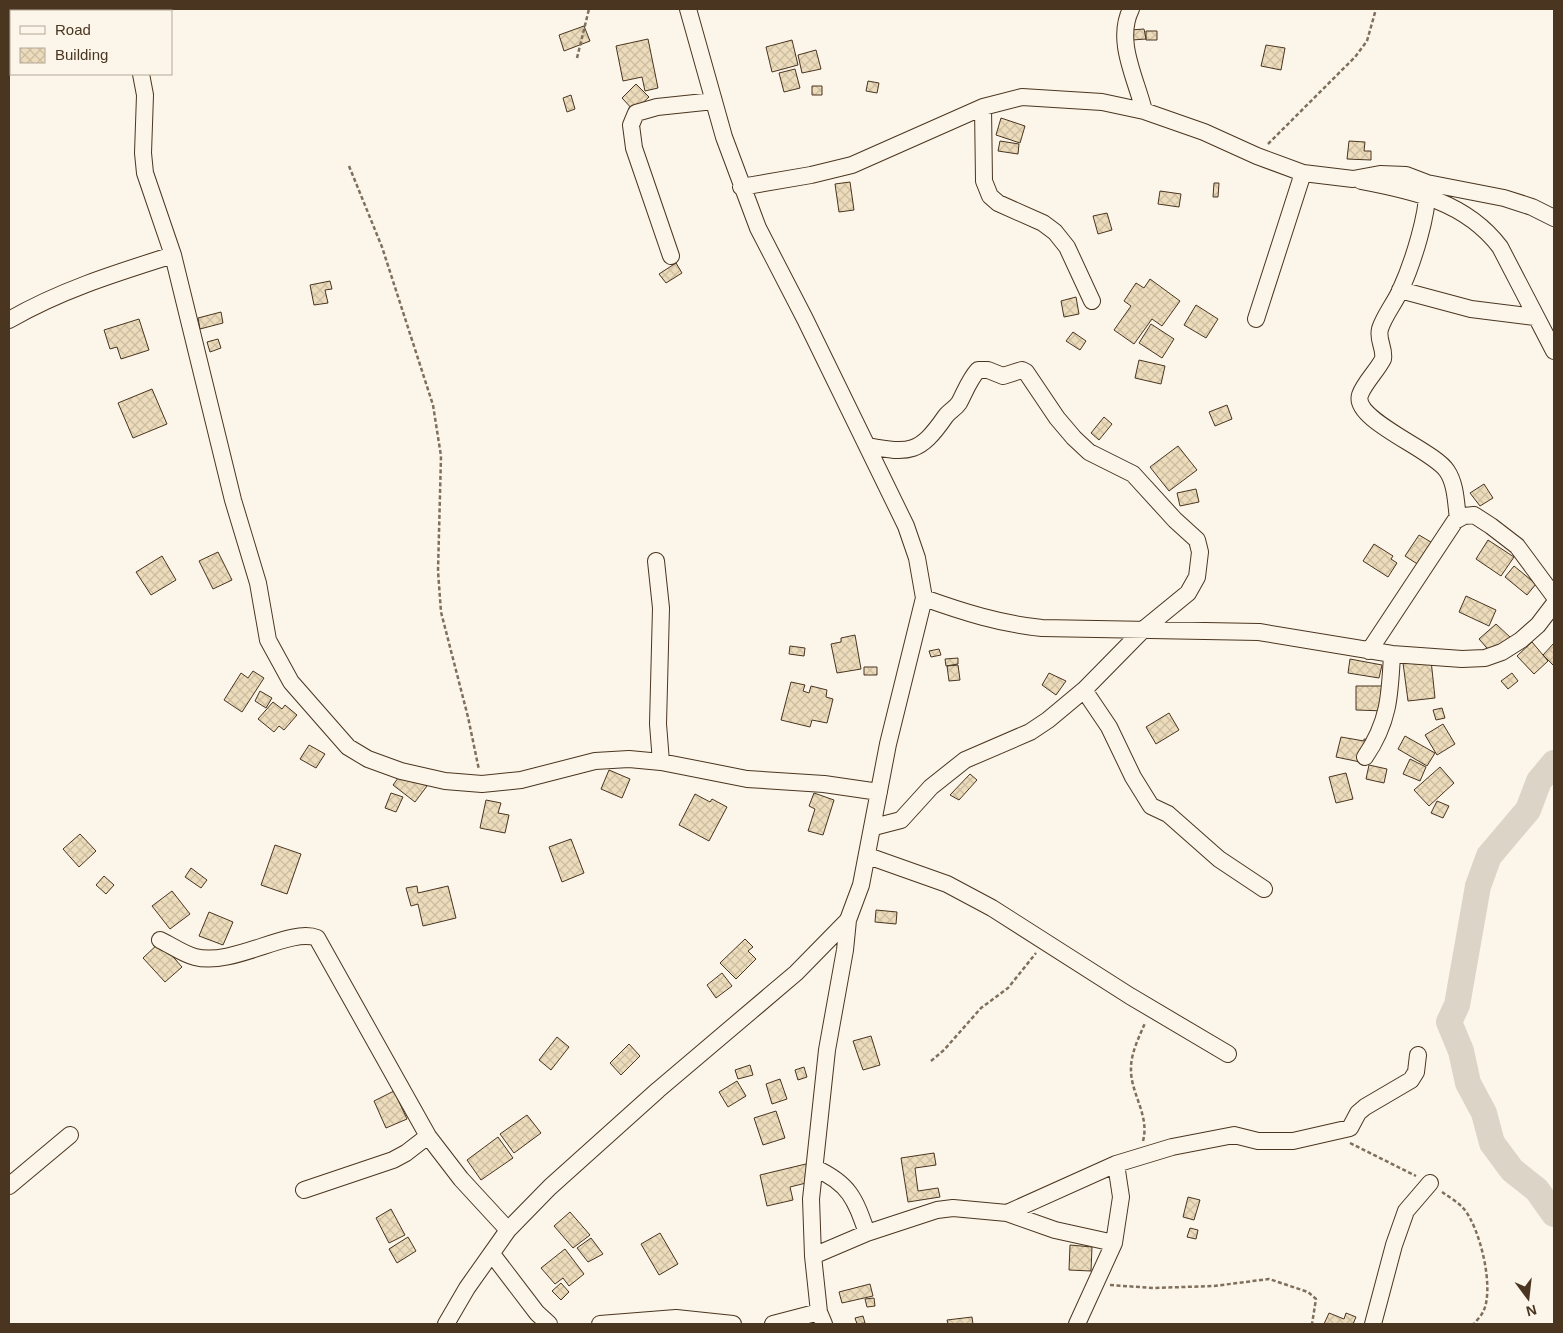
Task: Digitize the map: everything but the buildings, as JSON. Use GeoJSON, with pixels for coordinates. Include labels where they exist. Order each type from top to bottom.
{"type":"FeatureCollection","features":[{"type":"Feature","properties":{"kind":"street"},"geometry":{"type":"LineString","coordinates":[[688,9],[741,186],[758,228],[868,446],[906,526],[917,558],[924,598],[888,744],[868,856],[861,885],[848,920],[845,950],[827,1050],[811,1199],[813,1319],[773,1324]]}},
{"type":"Feature","properties":{"kind":"street"},"geometry":{"type":"LineString","coordinates":[[1131,9],[1124,22],[1124,37],[1144,111]]}},
{"type":"Feature","properties":{"kind":"street"},"geometry":{"type":"LineString","coordinates":[[141,75],[145,95],[143,153],[145,174],[173,255],[233,500],[258,583],[268,640],[291,682],[319,717],[348,747],[368,759],[401,770],[445,781],[482,784],[521,780],[595,761],[629,760],[661,762],[739,778],[824,784],[879,792]]}},
{"type":"Feature","properties":{"kind":"street"},"geometry":{"type":"LineString","coordinates":[[741,186],[811,176],[852,165],[983,107],[1022,97],[1102,102],[1144,111],[1204,132],[1256,156],[1304,173],[1353,179],[1380,174],[1395,174],[1428,190],[1473,219],[1488,232],[1500,247],[1554,351]]}},
{"type":"Feature","properties":{"kind":"street"},"geometry":{"type":"LineString","coordinates":[[671,256],[634,148],[631,125],[636,114],[657,106],[714,100]]}},
{"type":"Feature","properties":{"kind":"street"},"geometry":{"type":"LineString","coordinates":[[983,107],[984,181],[990,196],[998,203],[1043,223],[1055,232],[1067,246],[1092,301]]}},
{"type":"Feature","properties":{"kind":"street"},"geometry":{"type":"LineString","coordinates":[[1256,319],[1304,173]]}},
{"type":"Feature","properties":{"kind":"street"},"geometry":{"type":"LineString","coordinates":[[1428,190],[1504,198],[1532,206],[1554,218]]}},
{"type":"Feature","properties":{"kind":"street"},"geometry":{"type":"LineString","coordinates":[[1428,190],[1427,210],[1400,290],[1380,330],[1379,338],[1384,354],[1383,359],[1360,394],[1360,402],[1362,408],[1370,417],[1432,457],[1446,469],[1451,478],[1458,519]]}},
{"type":"Feature","properties":{"kind":"street"},"geometry":{"type":"LineString","coordinates":[[9,320],[41,301],[95,280],[173,255]]}},
{"type":"Feature","properties":{"kind":"street"},"geometry":{"type":"LineString","coordinates":[[1400,290],[1471,309],[1535,317]]}},
{"type":"Feature","properties":{"kind":"street"},"geometry":{"type":"LineString","coordinates":[[868,446],[904,452],[915,448],[934,432],[947,414],[956,408],[978,370],[988,370],[1003,376],[1017,370],[1026,372],[1057,418],[1074,438],[1089,452],[1133,474],[1175,520],[1197,540],[1200,552],[1200,565],[1197,576],[1188,593],[1144,629],[1084,690],[1048,720],[1030,732],[965,760],[931,788],[901,820],[874,827]]}},
{"type":"Feature","properties":{"kind":"street"},"geometry":{"type":"LineString","coordinates":[[1369,651],[1458,519],[1474,515],[1517,546],[1554,596]]}},
{"type":"Feature","properties":{"kind":"street"},"geometry":{"type":"LineString","coordinates":[[656,562],[661,608],[658,724],[661,762]]}},
{"type":"Feature","properties":{"kind":"street"},"geometry":{"type":"LineString","coordinates":[[924,598],[979,617],[1013,625],[1042,628],[1259,632],[1369,651],[1462,659],[1485,658],[1502,652],[1521,640],[1538,625],[1554,604]]}},
{"type":"Feature","properties":{"kind":"street"},"geometry":{"type":"LineString","coordinates":[[1365,757],[1376,742],[1386,717],[1392,654]]}},
{"type":"Feature","properties":{"kind":"street"},"geometry":{"type":"LineString","coordinates":[[1084,690],[1109,727],[1133,777],[1150,806],[1168,814],[1220,859],[1264,889]]}},
{"type":"Feature","properties":{"kind":"street"},"geometry":{"type":"LineString","coordinates":[[868,856],[947,884],[992,908],[1045,943],[1228,1054]]}},
{"type":"Feature","properties":{"kind":"street"},"geometry":{"type":"LineString","coordinates":[[446,1324],[508,1230],[550,1186],[608,1134],[796,974],[848,920]]}},
{"type":"Feature","properties":{"kind":"street"},"geometry":{"type":"LineString","coordinates":[[160,940],[194,957],[208,959],[234,956],[297,937],[309,935],[316,938],[428,1136],[461,1179],[508,1230]]}},
{"type":"Feature","properties":{"kind":"street"},"geometry":{"type":"LineString","coordinates":[[1007,1213],[1116,1164],[1220,1136],[1234,1135],[1272,1142],[1313,1138],[1350,1128],[1358,1113],[1365,1107],[1411,1080],[1416,1072],[1418,1055]]}},
{"type":"Feature","properties":{"kind":"street"},"geometry":{"type":"LineString","coordinates":[[9,1186],[70,1135]]}},
{"type":"Feature","properties":{"kind":"street"},"geometry":{"type":"LineString","coordinates":[[304,1190],[393,1160],[406,1153],[428,1136]]}},
{"type":"Feature","properties":{"kind":"street"},"geometry":{"type":"LineString","coordinates":[[1077,1324],[1114,1243],[1121,1197],[1116,1164]]}},
{"type":"Feature","properties":{"kind":"street"},"geometry":{"type":"LineString","coordinates":[[815,1168],[842,1183],[852,1194],[867,1234]]}},
{"type":"Feature","properties":{"kind":"street"},"geometry":{"type":"LineString","coordinates":[[1373,1324],[1394,1244],[1406,1211],[1430,1183]]}},
{"type":"Feature","properties":{"kind":"street"},"geometry":{"type":"LineString","coordinates":[[812,1256],[867,1234],[937,1210],[953,1208],[1007,1213],[1055,1230],[1114,1243]]}},
{"type":"Feature","properties":{"kind":"street"},"geometry":{"type":"LineString","coordinates":[[492,1254],[537,1313],[549,1324]]}},
{"type":"Feature","properties":{"kind":"street"},"geometry":{"type":"LineString","coordinates":[[600,1324],[676,1318],[733,1324]]}},
{"type":"Feature","properties":{"kind":"path"},"geometry":{"type":"LineString","coordinates":[[577,58],[589,9]]}},
{"type":"Feature","properties":{"kind":"path"},"geometry":{"type":"LineString","coordinates":[[1256,156],[1355,57],[1367,41],[1376,9]]}},
{"type":"Feature","properties":{"kind":"path"},"geometry":{"type":"LineString","coordinates":[[349,166],[382,247],[433,405],[441,456],[438,571],[441,612],[468,717],[482,784]]}},
{"type":"Feature","properties":{"kind":"path"},"geometry":{"type":"LineString","coordinates":[[931,1061],[944,1050],[981,1008],[1008,988],[1045,943]]}},
{"type":"Feature","properties":{"kind":"path"},"geometry":{"type":"LineString","coordinates":[[1135,1158],[1144,1136],[1144,1123],[1131,1068],[1133,1054],[1152,1009]]}},
{"type":"Feature","properties":{"kind":"path"},"geometry":{"type":"LineString","coordinates":[[1328,1133],[1430,1183],[1464,1209],[1476,1232],[1486,1264],[1486,1303],[1483,1312],[1474,1324]]}},
{"type":"Feature","properties":{"kind":"path"},"geometry":{"type":"LineString","coordinates":[[1096,1283],[1153,1288],[1214,1286],[1270,1279],[1308,1292],[1316,1299],[1312,1324]]}},
{"type":"Feature","properties":{"kind":"waterway"},"geometry":{"type":"LineString","coordinates":[[1554,763],[1539,781],[1528,810],[1489,856],[1478,886],[1457,1005],[1449,1022],[1461,1051],[1468,1083],[1484,1113],[1492,1143],[1512,1170],[1537,1190],[1554,1214]]}}]}
